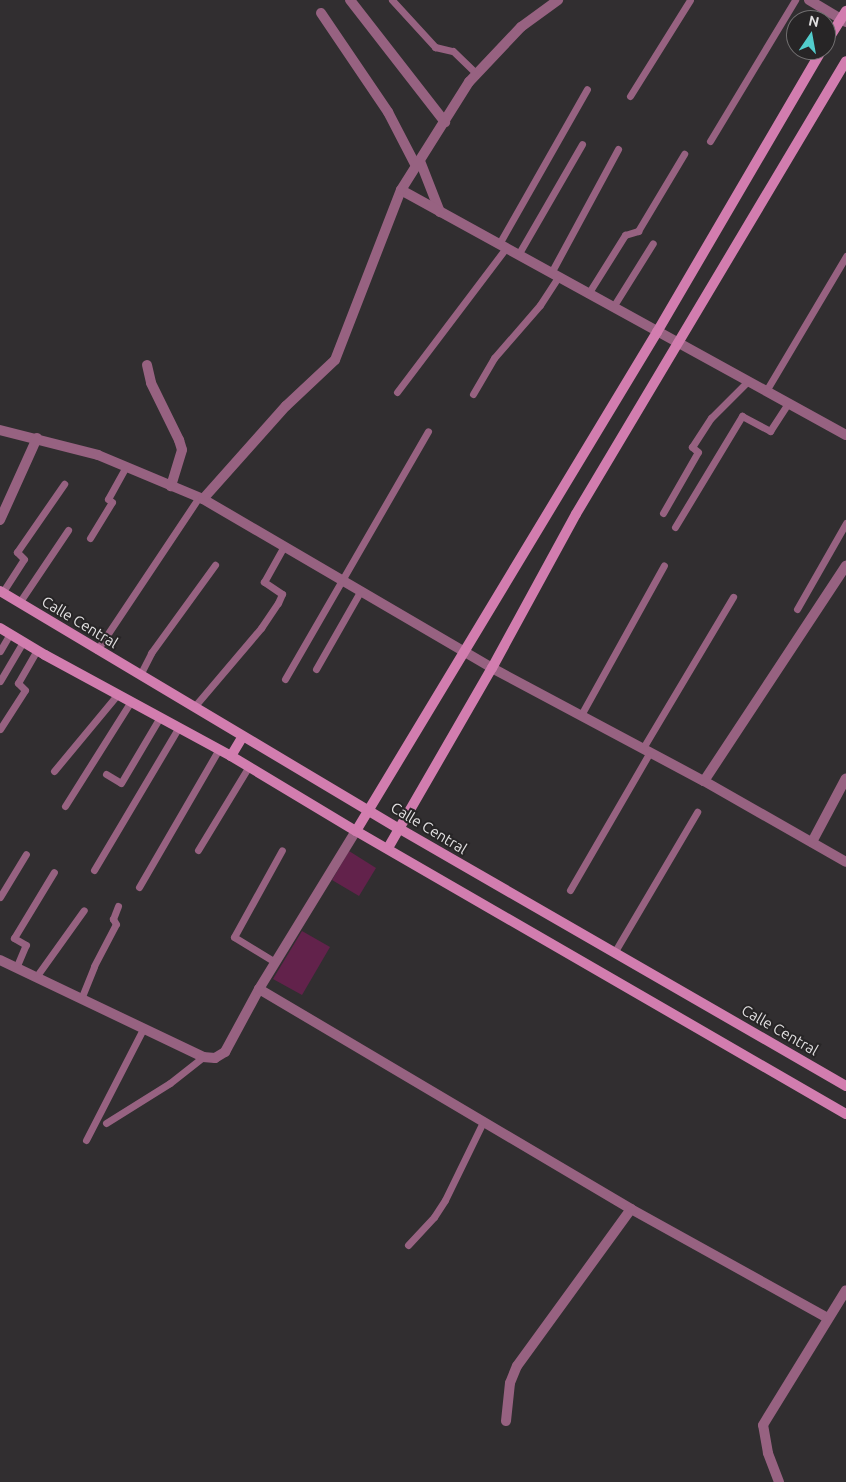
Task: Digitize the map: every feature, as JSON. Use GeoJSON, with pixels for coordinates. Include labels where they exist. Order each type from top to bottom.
{"type":"FeatureCollection","features":[{"type":"Feature","properties":{"kind":"street"},"geometry":{"type":"LineString","coordinates":[[350,0],[445,122]]}},
{"type":"Feature","properties":{"kind":"street"},"geometry":{"type":"LineString","coordinates":[[201,498],[286,406],[335,360],[401,190],[470,82],[521,27],[558,0]]}},
{"type":"Feature","properties":{"kind":"street"},"geometry":{"type":"LineString","coordinates":[[809,0],[843,21],[846,11]]}},
{"type":"Feature","properties":{"kind":"street"},"geometry":{"type":"LineString","coordinates":[[321,13],[388,112],[418,163],[440,212]]}},
{"type":"Feature","properties":{"kind":"street"},"geometry":{"type":"LineString","coordinates":[[0,960],[203,1057],[215,1058],[225,1052],[275,962],[466,652],[816,60]]}},
{"type":"Feature","properties":{"kind":"street"},"geometry":{"type":"LineString","coordinates":[[388,848],[492,668],[576,514],[846,61]]}},
{"type":"Feature","properties":{"kind":"street"},"geometry":{"type":"LineString","coordinates":[[401,190],[846,435]]}},
{"type":"Feature","properties":{"kind":"street"},"geometry":{"type":"LineString","coordinates":[[147,365],[150,383],[179,440],[182,450],[171,486]]}},
{"type":"Feature","properties":{"kind":"street"},"geometry":{"type":"LineString","coordinates":[[0,430],[98,455],[201,498],[492,668],[704,781],[846,862]]}},
{"type":"Feature","properties":{"kind":"street"},"geometry":{"type":"LineString","coordinates":[[0,520],[37,438]]}},
{"type":"Feature","properties":{"kind":"street"},"geometry":{"type":"LineString","coordinates":[[704,781],[846,566]]}},
{"type":"Feature","properties":{"kind":"street","name":"Calle Central"},"geometry":{"type":"LineString","coordinates":[[1,592],[400,829],[846,1086]]}},
{"type":"Feature","properties":{"kind":"street"},"geometry":{"type":"LineString","coordinates":[[0,628],[36,650],[232,756],[356,831],[846,1114]]}},
{"type":"Feature","properties":{"kind":"street"},"geometry":{"type":"LineString","coordinates":[[232,756],[243,736]]}},
{"type":"Feature","properties":{"kind":"street"},"geometry":{"type":"LineString","coordinates":[[812,842],[846,778]]}},
{"type":"Feature","properties":{"kind":"street"},"geometry":{"type":"LineString","coordinates":[[259,989],[631,1209],[828,1318]]}},
{"type":"Feature","properties":{"kind":"street"},"geometry":{"type":"LineString","coordinates":[[506,1421],[510,1382],[517,1366],[631,1209]]}},
{"type":"Feature","properties":{"kind":"street"},"geometry":{"type":"LineString","coordinates":[[780,1482],[768,1453],[763,1425],[828,1318],[846,1292]]}},
{"type":"Feature","properties":{"kind":"lane"},"geometry":{"type":"LineString","coordinates":[[392,0],[435,47],[453,51],[477,74]]}},
{"type":"Feature","properties":{"kind":"lane"},"geometry":{"type":"LineString","coordinates":[[630,96],[690,0]]}},
{"type":"Feature","properties":{"kind":"lane"},"geometry":{"type":"LineString","coordinates":[[710,141],[794,0]]}},
{"type":"Feature","properties":{"kind":"lane"},"geometry":{"type":"LineString","coordinates":[[397,392],[502,246],[587,89]]}},
{"type":"Feature","properties":{"kind":"lane"},"geometry":{"type":"LineString","coordinates":[[518,255],[582,144]]}},
{"type":"Feature","properties":{"kind":"lane"},"geometry":{"type":"LineString","coordinates":[[473,394],[494,358],[540,305],[618,149]]}},
{"type":"Feature","properties":{"kind":"lane"},"geometry":{"type":"LineString","coordinates":[[588,294],[625,235],[638,231],[684,154]]}},
{"type":"Feature","properties":{"kind":"lane"},"geometry":{"type":"LineString","coordinates":[[613,307],[653,243]]}},
{"type":"Feature","properties":{"kind":"lane"},"geometry":{"type":"LineString","coordinates":[[766,391],[846,256]]}},
{"type":"Feature","properties":{"kind":"lane"},"geometry":{"type":"LineString","coordinates":[[663,514],[698,452],[692,447],[711,418],[748,381]]}},
{"type":"Feature","properties":{"kind":"lane"},"geometry":{"type":"LineString","coordinates":[[675,527],[742,416],[770,431],[788,403]]}},
{"type":"Feature","properties":{"kind":"lane"},"geometry":{"type":"LineString","coordinates":[[285,679],[428,431]]}},
{"type":"Feature","properties":{"kind":"lane"},"geometry":{"type":"LineString","coordinates":[[90,538],[112,502],[108,499],[126,467]]}},
{"type":"Feature","properties":{"kind":"lane"},"geometry":{"type":"LineString","coordinates":[[1,592],[24,559],[17,552],[64,484]]}},
{"type":"Feature","properties":{"kind":"lane"},"geometry":{"type":"LineString","coordinates":[[97,650],[201,498]]}},
{"type":"Feature","properties":{"kind":"lane"},"geometry":{"type":"LineString","coordinates":[[797,609],[846,523]]}},
{"type":"Feature","properties":{"kind":"lane"},"geometry":{"type":"LineString","coordinates":[[19,603],[68,530]]}},
{"type":"Feature","properties":{"kind":"lane"},"geometry":{"type":"LineString","coordinates":[[194,707],[261,628],[278,603],[282,594],[264,582],[284,546]]}},
{"type":"Feature","properties":{"kind":"lane"},"geometry":{"type":"LineString","coordinates":[[140,675],[151,653],[215,565]]}},
{"type":"Feature","properties":{"kind":"lane"},"geometry":{"type":"LineString","coordinates":[[581,715],[664,565]]}},
{"type":"Feature","properties":{"kind":"lane"},"geometry":{"type":"LineString","coordinates":[[316,669],[361,590]]}},
{"type":"Feature","properties":{"kind":"lane"},"geometry":{"type":"LineString","coordinates":[[570,890],[733,597]]}},
{"type":"Feature","properties":{"kind":"lane"},"geometry":{"type":"LineString","coordinates":[[0,651],[10,634]]}},
{"type":"Feature","properties":{"kind":"lane"},"geometry":{"type":"LineString","coordinates":[[0,681],[23,642]]}},
{"type":"Feature","properties":{"kind":"lane"},"geometry":{"type":"LineString","coordinates":[[0,730],[25,690],[18,683],[36,650]]}},
{"type":"Feature","properties":{"kind":"lane"},"geometry":{"type":"LineString","coordinates":[[54,771],[118,694]]}},
{"type":"Feature","properties":{"kind":"lane"},"geometry":{"type":"LineString","coordinates":[[65,806],[131,701]]}},
{"type":"Feature","properties":{"kind":"lane"},"geometry":{"type":"LineString","coordinates":[[106,774],[121,783],[160,717]]}},
{"type":"Feature","properties":{"kind":"lane"},"geometry":{"type":"LineString","coordinates":[[94,870],[179,727]]}},
{"type":"Feature","properties":{"kind":"lane"},"geometry":{"type":"LineString","coordinates":[[139,887],[219,749]]}},
{"type":"Feature","properties":{"kind":"lane"},"geometry":{"type":"LineString","coordinates":[[198,850],[249,766]]}},
{"type":"Feature","properties":{"kind":"lane"},"geometry":{"type":"LineString","coordinates":[[614,952],[697,812]]}},
{"type":"Feature","properties":{"kind":"lane"},"geometry":{"type":"LineString","coordinates":[[275,962],[234,937],[282,850]]}},
{"type":"Feature","properties":{"kind":"lane"},"geometry":{"type":"LineString","coordinates":[[0,898],[26,854]]}},
{"type":"Feature","properties":{"kind":"lane"},"geometry":{"type":"LineString","coordinates":[[16,968],[26,945],[14,938],[54,872]]}},
{"type":"Feature","properties":{"kind":"lane"},"geometry":{"type":"LineString","coordinates":[[81,999],[94,966],[116,924],[113,919],[118,906]]}},
{"type":"Feature","properties":{"kind":"lane"},"geometry":{"type":"LineString","coordinates":[[36,977],[84,910]]}},
{"type":"Feature","properties":{"kind":"lane"},"geometry":{"type":"LineString","coordinates":[[86,1140],[143,1029]]}},
{"type":"Feature","properties":{"kind":"lane"},"geometry":{"type":"LineString","coordinates":[[106,1123],[170,1083],[203,1057]]}},
{"type":"Feature","properties":{"kind":"lane"},"geometry":{"type":"LineString","coordinates":[[408,1245],[434,1217],[445,1200],[483,1122]]}},
{"type":"Feature","properties":{"kind":"shaded area"},"geometry":{"type":"Polygon","coordinates":[[[349,851],[376,868],[359,896],[332,880],[349,851]]]}},
{"type":"Feature","properties":{"kind":"shaded area"},"geometry":{"type":"Polygon","coordinates":[[[302,931],[330,947],[302,995],[273,979],[302,931]]]}}]}
